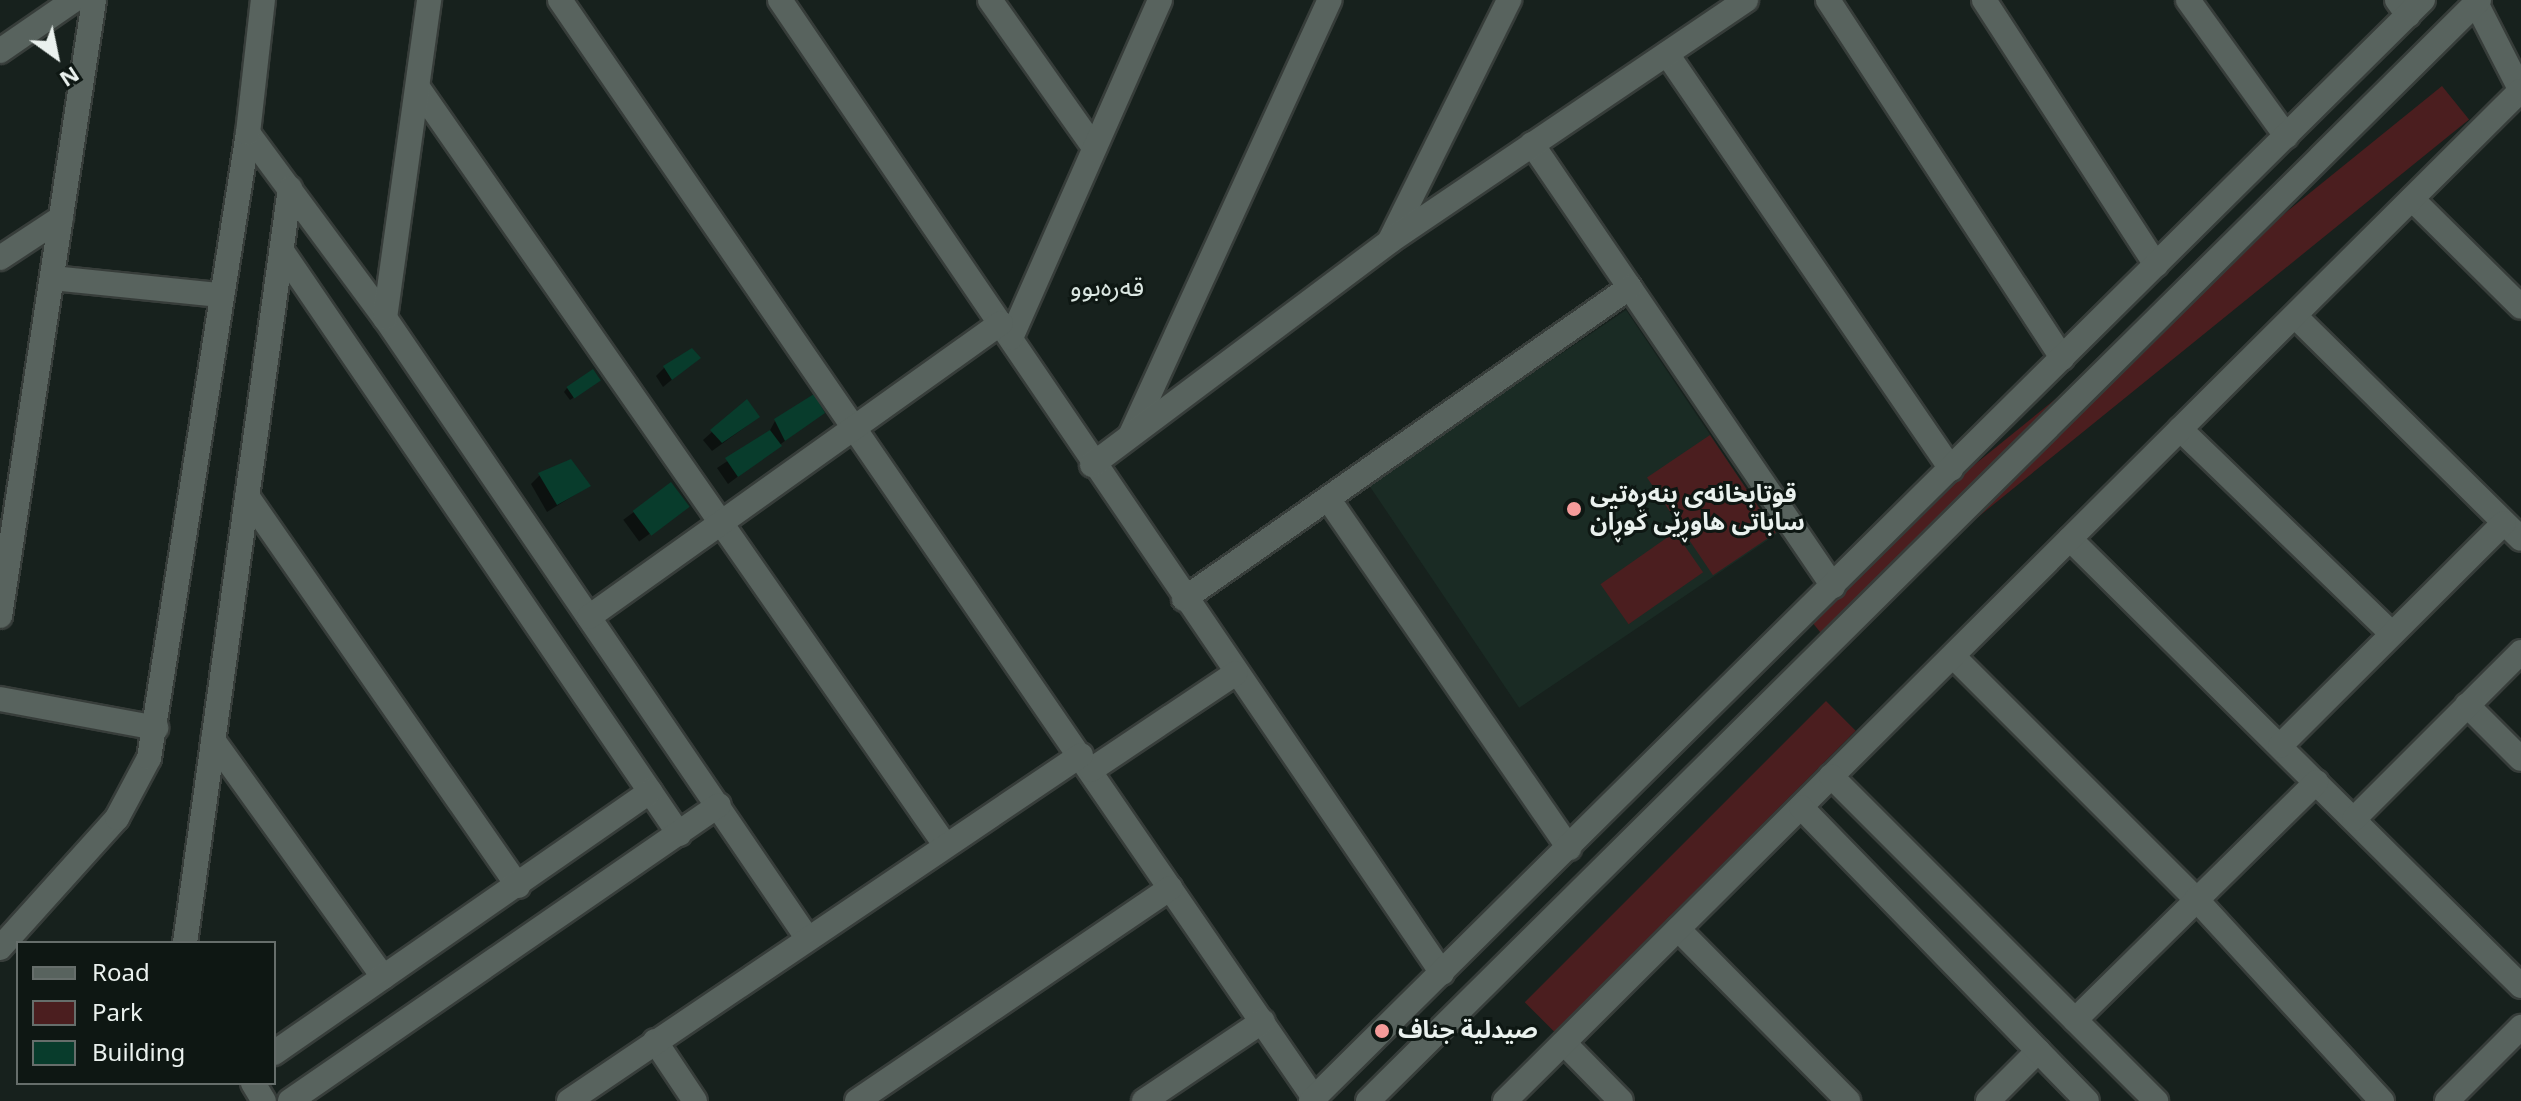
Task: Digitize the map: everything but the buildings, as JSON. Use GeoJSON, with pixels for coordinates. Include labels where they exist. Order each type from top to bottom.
{"type":"FeatureCollection","features":[{"type":"Feature","properties":{"kind":"street"},"geometry":{"type":"LineString","coordinates":[[0,51],[74,0]]}},
{"type":"Feature","properties":{"kind":"street"},"geometry":{"type":"LineString","coordinates":[[0,616],[94,0]]}},
{"type":"Feature","properties":{"kind":"street"},"geometry":{"type":"LineString","coordinates":[[0,948],[123,810],[143,774],[156,728],[218,295],[248,133],[263,0]]}},
{"type":"Feature","properties":{"kind":"street"},"geometry":{"type":"LineString","coordinates":[[385,318],[429,0]]}},
{"type":"Feature","properties":{"kind":"street"},"geometry":{"type":"LineString","coordinates":[[560,0],[1086,762],[1263,1021],[1313,1100],[2286,136],[2409,5]]}},
{"type":"Feature","properties":{"kind":"street"},"geometry":{"type":"LineString","coordinates":[[780,0],[1006,331],[1092,465],[1442,973]]}},
{"type":"Feature","properties":{"kind":"street"},"geometry":{"type":"LineString","coordinates":[[990,0],[1093,146]]}},
{"type":"Feature","properties":{"kind":"street"},"geometry":{"type":"LineString","coordinates":[[589,617],[853,428],[1006,331],[1160,0]]}},
{"type":"Feature","properties":{"kind":"street"},"geometry":{"type":"LineString","coordinates":[[1129,439],[1330,0]]}},
{"type":"Feature","properties":{"kind":"street"},"geometry":{"type":"LineString","coordinates":[[1390,241],[1509,0]]}},
{"type":"Feature","properties":{"kind":"street"},"geometry":{"type":"LineString","coordinates":[[1092,465],[1390,241],[1746,0]]}},
{"type":"Feature","properties":{"kind":"street"},"geometry":{"type":"LineString","coordinates":[[1828,0],[2062,358]]}},
{"type":"Feature","properties":{"kind":"street"},"geometry":{"type":"LineString","coordinates":[[1984,0],[2156,265]]}},
{"type":"Feature","properties":{"kind":"street"},"geometry":{"type":"LineString","coordinates":[[2188,0],[2286,136]]}},
{"type":"Feature","properties":{"kind":"street"},"geometry":{"type":"LineString","coordinates":[[1368,1101],[1810,668],[2478,1],[2521,91],[1505,1101]]}},
{"type":"Feature","properties":{"kind":"street"},"geometry":{"type":"LineString","coordinates":[[1667,54],[1951,469]]}},
{"type":"Feature","properties":{"kind":"street"},"geometry":{"type":"LineString","coordinates":[[419,89],[946,846]]}},
{"type":"Feature","properties":{"kind":"street"},"geometry":{"type":"LineString","coordinates":[[248,133],[385,318],[808,939]]}},
{"type":"Feature","properties":{"kind":"street"},"geometry":{"type":"LineString","coordinates":[[1532,144],[1833,586]]}},
{"type":"Feature","properties":{"kind":"street"},"geometry":{"type":"LineString","coordinates":[[185,941],[284,254],[290,188]]}},
{"type":"Feature","properties":{"kind":"street"},"geometry":{"type":"LineString","coordinates":[[2412,199],[2521,307]]}},
{"type":"Feature","properties":{"kind":"street"},"geometry":{"type":"LineString","coordinates":[[0,258],[61,218]]}},
{"type":"Feature","properties":{"kind":"street"},"geometry":{"type":"LineString","coordinates":[[284,254],[679,834]]}},
{"type":"Feature","properties":{"kind":"street"},"geometry":{"type":"LineString","coordinates":[[52,278],[218,295]]}},
{"type":"Feature","properties":{"kind":"street"},"geometry":{"type":"LineString","coordinates":[[1184,599],[1630,287]]}},
{"type":"Feature","properties":{"kind":"street"},"geometry":{"type":"LineString","coordinates":[[2280,746],[2391,633],[2512,531],[2295,316]]}},
{"type":"Feature","properties":{"kind":"street"},"geometry":{"type":"LineString","coordinates":[[2180,429],[2391,633]]}},
{"type":"Feature","properties":{"kind":"street"},"geometry":{"type":"LineString","coordinates":[[247,496],[518,886]]}},
{"type":"Feature","properties":{"kind":"street"},"geometry":{"type":"LineString","coordinates":[[1329,500],[1569,848]]}},
{"type":"Feature","properties":{"kind":"street"},"geometry":{"type":"LineString","coordinates":[[2070,539],[2521,986]]}},
{"type":"Feature","properties":{"kind":"street"},"geometry":{"type":"LineString","coordinates":[[1779,639],[1810,668]]}},
{"type":"Feature","properties":{"kind":"street"},"geometry":{"type":"LineString","coordinates":[[2354,819],[2521,652]]}},
{"type":"Feature","properties":{"kind":"street"},"geometry":{"type":"LineString","coordinates":[[1953,656],[2196,899],[2382,1101]]}},
{"type":"Feature","properties":{"kind":"street"},"geometry":{"type":"LineString","coordinates":[[569,1101],[946,846],[1236,673]]}},
{"type":"Feature","properties":{"kind":"street"},"geometry":{"type":"LineString","coordinates":[[0,699],[156,728]]}},
{"type":"Feature","properties":{"kind":"street"},"geometry":{"type":"LineString","coordinates":[[2467,705],[2521,759]]}},
{"type":"Feature","properties":{"kind":"street"},"geometry":{"type":"LineString","coordinates":[[213,740],[383,977]]}},
{"type":"Feature","properties":{"kind":"street"},"geometry":{"type":"LineString","coordinates":[[1831,776],[2156,1101]]}},
{"type":"Feature","properties":{"kind":"street"},"geometry":{"type":"LineString","coordinates":[[2075,1020],[2316,782]]}},
{"type":"Feature","properties":{"kind":"street"},"geometry":{"type":"LineString","coordinates":[[276,1052],[650,792]]}},
{"type":"Feature","properties":{"kind":"street"},"geometry":{"type":"LineString","coordinates":[[296,1099],[719,805]]}},
{"type":"Feature","properties":{"kind":"street"},"geometry":{"type":"LineString","coordinates":[[1801,807],[2087,1101]]}},
{"type":"Feature","properties":{"kind":"street"},"geometry":{"type":"LineString","coordinates":[[857,1101],[1170,888]]}},
{"type":"Feature","properties":{"kind":"street"},"geometry":{"type":"LineString","coordinates":[[1678,929],[1848,1101]]}},
{"type":"Feature","properties":{"kind":"street"},"geometry":{"type":"LineString","coordinates":[[1144,1101],[1263,1021]]}},
{"type":"Feature","properties":{"kind":"street"},"geometry":{"type":"LineString","coordinates":[[2447,1101],[2521,1027]]}},
{"type":"Feature","properties":{"kind":"street"},"geometry":{"type":"LineString","coordinates":[[655,1041],[695,1101]]}},
{"type":"Feature","properties":{"kind":"street"},"geometry":{"type":"LineString","coordinates":[[1564,1043],[1621,1101]]}},
{"type":"Feature","properties":{"kind":"street"},"geometry":{"type":"LineString","coordinates":[[1988,1101],[2038,1051]]}},
{"type":"Feature","properties":{"kind":"shaded area","name":"قوتابخانەی بنەڕەتیی ساباتی هاوڕێی کوڕان"},"geometry":{"type":"Polygon","coordinates":[[[1626,310],[1777,534],[1519,708],[1368,484],[1626,310]]]}},
{"type":"Feature","properties":{"kind":"green space"},"geometry":{"type":"Polygon","coordinates":[[[2442,86],[2469,119],[1826,640],[1799,606],[2442,86]]]}},
{"type":"Feature","properties":{"kind":"green space"},"geometry":{"type":"Polygon","coordinates":[[[1710,435],[1776,533],[1713,575],[1647,477],[1710,435]]]}},
{"type":"Feature","properties":{"kind":"green space"},"geometry":{"type":"Polygon","coordinates":[[[1675,532],[1703,572],[1629,624],[1600,584],[1675,532]]]}},
{"type":"Feature","properties":{"kind":"green space"},"geometry":{"type":"Polygon","coordinates":[[[1826,701],[1856,731],[1554,1032],[1525,1002],[1826,701]]]}},
{"type":"Feature","properties":{"kind":"place","name":"قوتابخانەی بنەڕەتیی ساباتی هاوڕێی کوڕان"},"geometry":{"type":"Point","coordinates":[1574,509]}},
{"type":"Feature","properties":{"kind":"place","name":"صيدلية جناف"},"geometry":{"type":"Point","coordinates":[1382,1031]}},
{"type":"Feature","properties":{"kind":"district","name":"قەرەبوو"},"geometry":{"type":"Point","coordinates":[1107,288]}}]}
